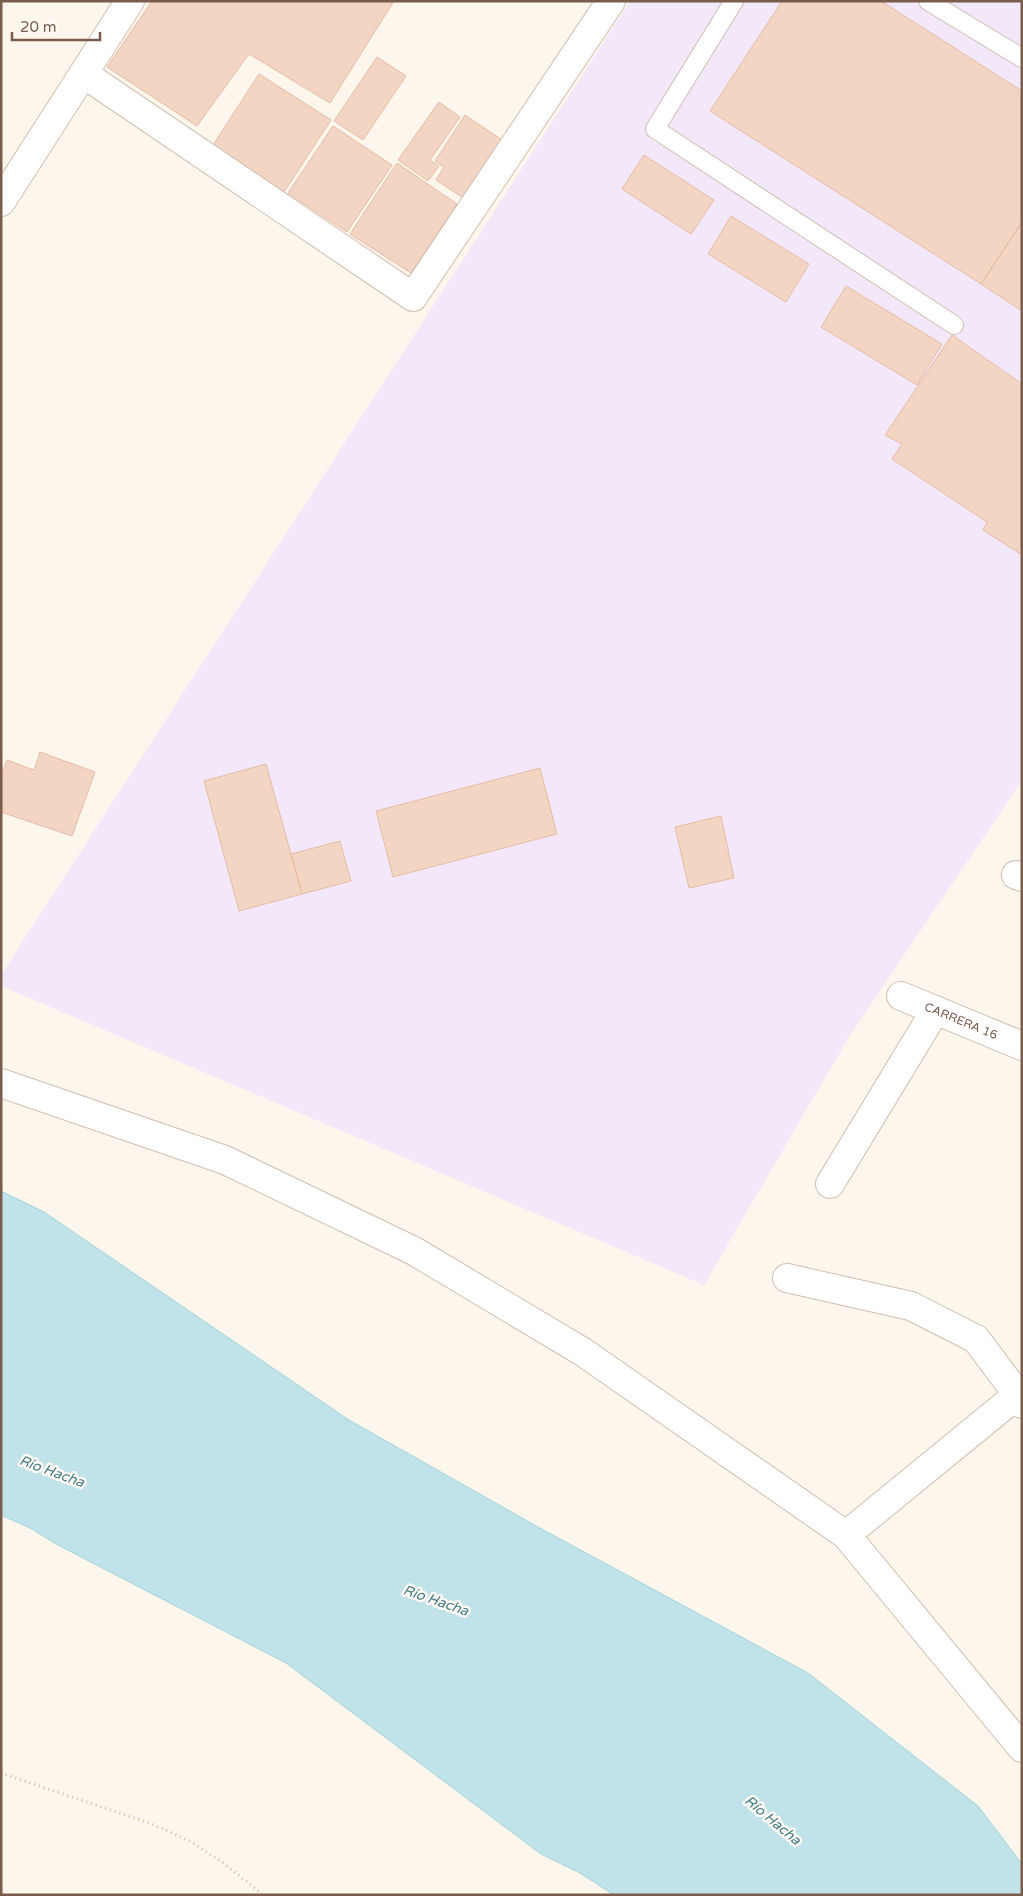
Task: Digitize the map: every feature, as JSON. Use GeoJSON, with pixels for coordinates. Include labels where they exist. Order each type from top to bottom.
{"type":"FeatureCollection","features":[{"type":"Feature","properties":{"kind":"street"},"geometry":{"type":"LineString","coordinates":[[1,202],[130,1]]}},
{"type":"Feature","properties":{"kind":"street"},"geometry":{"type":"LineString","coordinates":[[84,74],[413,297],[611,1]]}},
{"type":"Feature","properties":{"kind":"street","name":"CARRERA 16"},"geometry":{"type":"LineString","coordinates":[[901,996],[1022,1046]]}},
{"type":"Feature","properties":{"kind":"street"},"geometry":{"type":"LineString","coordinates":[[830,1184],[935,1011]]}},
{"type":"Feature","properties":{"kind":"street"},"geometry":{"type":"LineString","coordinates":[[1,1083],[225,1160],[414,1250],[583,1352],[846,1535],[1022,1748]]}},
{"type":"Feature","properties":{"kind":"street"},"geometry":{"type":"LineString","coordinates":[[787,1278],[911,1306],[976,1340],[1020,1397],[846,1535]]}},
{"type":"Feature","properties":{"kind":"lane"},"geometry":{"type":"LineString","coordinates":[[734,1],[656,129],[954,325]]}},
{"type":"Feature","properties":{"kind":"lane"},"geometry":{"type":"LineString","coordinates":[[928,1],[1022,58]]}},
{"type":"Feature","properties":{"kind":"path"},"geometry":{"type":"LineString","coordinates":[[1,1773],[152,1824],[190,1841],[222,1862],[263,1895]]}},
{"type":"Feature","properties":{"kind":"shaded area"},"geometry":{"type":"Polygon","coordinates":[[[630,1],[1022,1],[1022,780],[849,1037],[704,1285],[1,986],[1,975],[630,1]]]}},
{"type":"Feature","properties":{"kind":"water","name":"Río Hacha"},"geometry":{"type":"Polygon","coordinates":[[[1,1191],[44,1212],[349,1420],[538,1527],[808,1673],[978,1806],[1022,1864],[1022,1895],[614,1895],[580,1873],[541,1854],[286,1663],[56,1544],[32,1529],[1,1515],[1,1191]]]}},
{"type":"Feature","properties":{"kind":"building"},"geometry":{"type":"Polygon","coordinates":[[[152,1],[394,1],[330,103],[249,54],[197,126],[107,67],[152,1]]]}},
{"type":"Feature","properties":{"kind":"building"},"geometry":{"type":"Polygon","coordinates":[[[782,1],[881,1],[1022,91],[1022,222],[981,284],[710,111],[782,1]]]}},
{"type":"Feature","properties":{"kind":"building"},"geometry":{"type":"Polygon","coordinates":[[[377,57],[406,76],[363,140],[334,121],[377,57]]]}},
{"type":"Feature","properties":{"kind":"building"},"geometry":{"type":"Polygon","coordinates":[[[259,74],[331,120],[284,192],[213,145],[259,74]]]}},
{"type":"Feature","properties":{"kind":"building"},"geometry":{"type":"Polygon","coordinates":[[[439,102],[460,117],[430,160],[439,166],[428,181],[398,160],[439,102]]]}},
{"type":"Feature","properties":{"kind":"building"},"geometry":{"type":"Polygon","coordinates":[[[465,115],[508,144],[468,201],[436,180],[444,167],[435,161],[465,115]]]}},
{"type":"Feature","properties":{"kind":"building"},"geometry":{"type":"Polygon","coordinates":[[[333,126],[392,165],[347,232],[288,193],[333,126]]]}},
{"type":"Feature","properties":{"kind":"building"},"geometry":{"type":"Polygon","coordinates":[[[644,155],[714,200],[691,234],[622,189],[644,155]]]}},
{"type":"Feature","properties":{"kind":"building"},"geometry":{"type":"Polygon","coordinates":[[[397,163],[457,204],[411,273],[350,234],[397,163]]]}},
{"type":"Feature","properties":{"kind":"building"},"geometry":{"type":"Polygon","coordinates":[[[731,216],[809,264],[786,302],[708,254],[731,216]]]}},
{"type":"Feature","properties":{"kind":"building"},"geometry":{"type":"Polygon","coordinates":[[[1022,222],[1022,311],[981,284],[1022,222]]]}},
{"type":"Feature","properties":{"kind":"building"},"geometry":{"type":"Polygon","coordinates":[[[846,286],[942,344],[917,385],[821,327],[846,286]]]}},
{"type":"Feature","properties":{"kind":"building"},"geometry":{"type":"Polygon","coordinates":[[[952,335],[1022,384],[1022,555],[983,530],[987,522],[892,459],[902,444],[885,435],[952,335]]]}},
{"type":"Feature","properties":{"kind":"building"},"geometry":{"type":"Polygon","coordinates":[[[40,752],[95,772],[72,836],[1,812],[1,776],[7,760],[34,770],[40,752]]]}},
{"type":"Feature","properties":{"kind":"building"},"geometry":{"type":"Polygon","coordinates":[[[266,764],[302,894],[239,911],[204,781],[266,764]]]}},
{"type":"Feature","properties":{"kind":"building"},"geometry":{"type":"Polygon","coordinates":[[[540,768],[557,834],[393,877],[376,811],[540,768]]]}},
{"type":"Feature","properties":{"kind":"building"},"geometry":{"type":"Polygon","coordinates":[[[721,816],[734,878],[689,888],[675,827],[721,816]]]}},
{"type":"Feature","properties":{"kind":"building"},"geometry":{"type":"Polygon","coordinates":[[[340,841],[351,881],[302,894],[291,854],[340,841]]]}}]}
